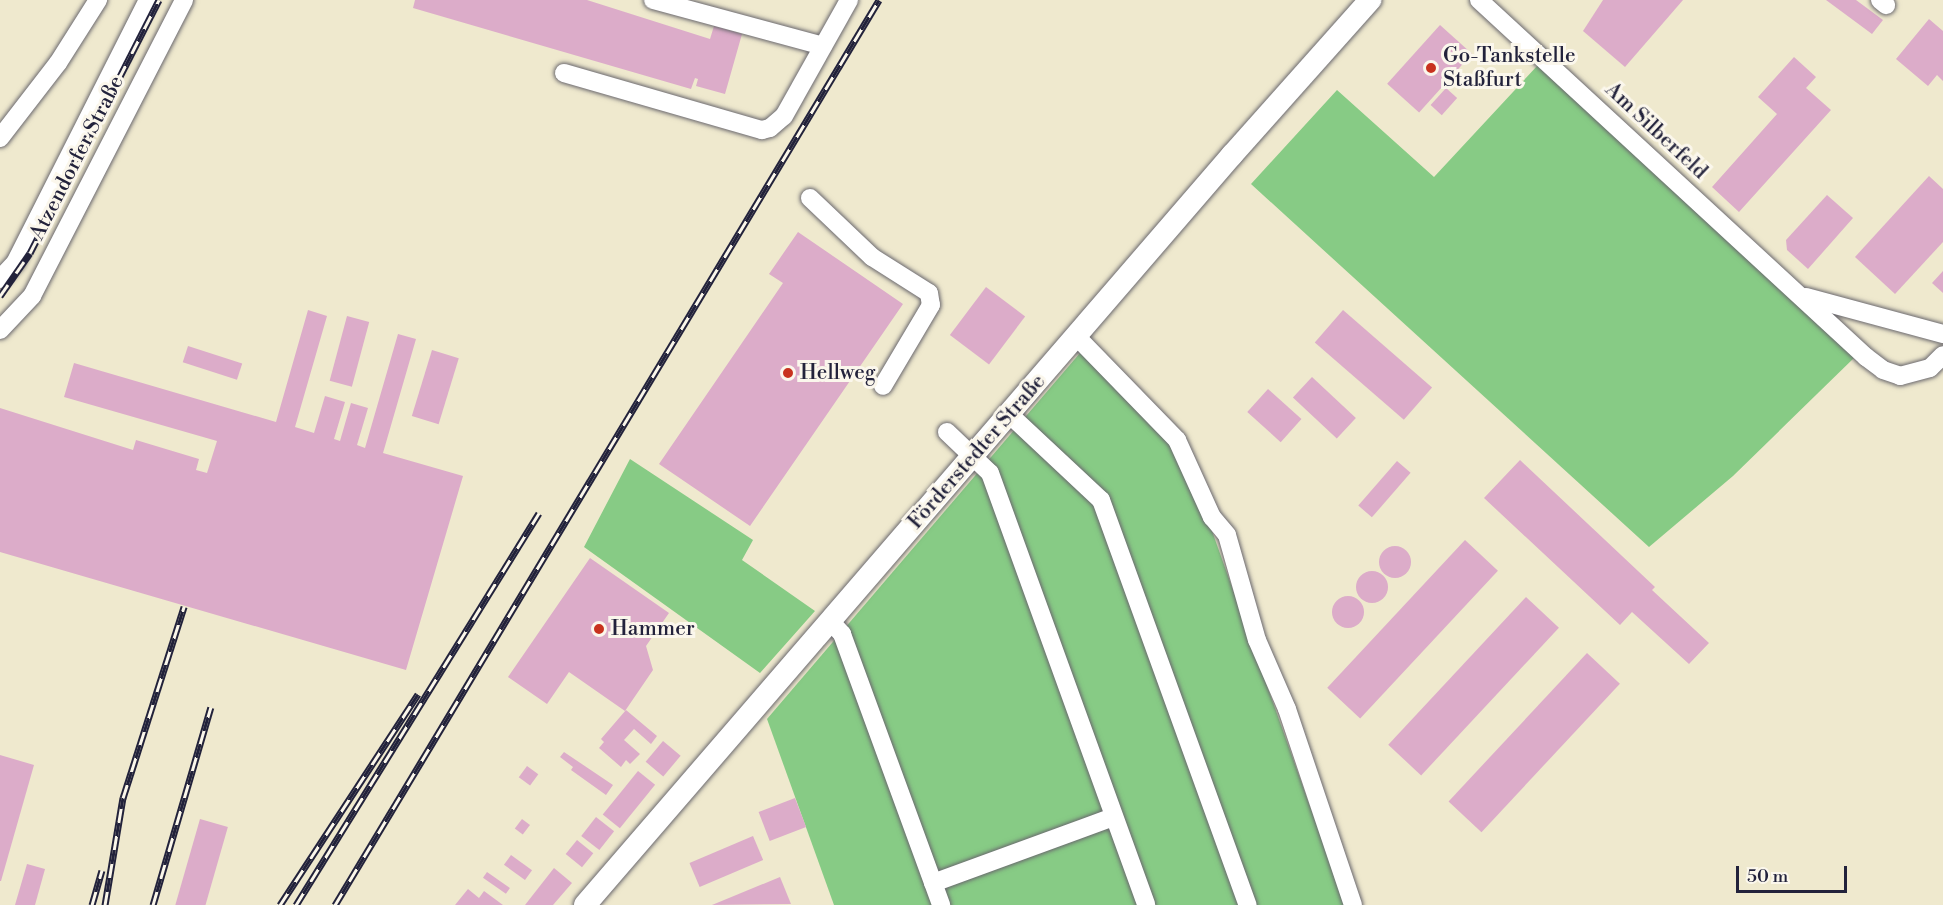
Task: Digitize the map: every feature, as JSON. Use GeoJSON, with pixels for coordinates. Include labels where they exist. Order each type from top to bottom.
{"type":"FeatureCollection","features":[{"type":"Feature","properties":{"kind":"main road","name":"Förderstedter Straße"},"geometry":{"type":"LineString","coordinates":[[585,905],[1076,336],[1370,0]]}},
{"type":"Feature","properties":{"kind":"street"},"geometry":{"type":"LineString","coordinates":[[0,138],[58,63],[98,0]]}},
{"type":"Feature","properties":{"kind":"street"},"geometry":{"type":"LineString","coordinates":[[0,279],[15,263],[148,0]]}},
{"type":"Feature","properties":{"kind":"street","name":"Atzendorfer Straße"},"geometry":{"type":"LineString","coordinates":[[0,330],[32,296],[184,0]]}},
{"type":"Feature","properties":{"kind":"street"},"geometry":{"type":"LineString","coordinates":[[653,0],[823,46]]}},
{"type":"Feature","properties":{"kind":"street"},"geometry":{"type":"LineString","coordinates":[[564,73],[762,130],[784,116],[849,0]]}},
{"type":"Feature","properties":{"kind":"street","name":"Am Silberfeld"},"geometry":{"type":"LineString","coordinates":[[1479,0],[1883,370],[1914,375],[1930,368],[1943,355]]}},
{"type":"Feature","properties":{"kind":"street"},"geometry":{"type":"LineString","coordinates":[[810,198],[872,257],[929,293],[931,305],[883,386]]}},
{"type":"Feature","properties":{"kind":"street","name":"Am Silberfeld"},"geometry":{"type":"LineString","coordinates":[[1802,296],[1943,334]]}},
{"type":"Feature","properties":{"kind":"street"},"geometry":{"type":"LineString","coordinates":[[1076,336],[1177,440],[1212,517],[1227,535],[1257,640],[1287,709],[1353,905]]}},
{"type":"Feature","properties":{"kind":"street"},"geometry":{"type":"LineString","coordinates":[[1010,414],[1101,500],[1248,905]]}},
{"type":"Feature","properties":{"kind":"street"},"geometry":{"type":"LineString","coordinates":[[946,432],[975,455],[990,473],[1146,905]]}},
{"type":"Feature","properties":{"kind":"street"},"geometry":{"type":"LineString","coordinates":[[830,621],[842,634],[941,905]]}},
{"type":"Feature","properties":{"kind":"street"},"geometry":{"type":"LineString","coordinates":[[933,884],[1113,817]]}},
{"type":"Feature","properties":{"kind":"green space"},"geometry":{"type":"Polygon","coordinates":[[[1538,65],[1856,356],[1733,476],[1649,547],[1251,184],[1337,90],[1434,177],[1538,65]]]}},
{"type":"Feature","properties":{"kind":"green space"},"geometry":{"type":"Polygon","coordinates":[[[1080,353],[1174,424],[1345,905],[834,905],[767,719],[1080,353]]]}},
{"type":"Feature","properties":{"kind":"green space"},"geometry":{"type":"Polygon","coordinates":[[[630,459],[753,540],[742,560],[815,611],[760,673],[584,547],[630,459]]]}},
{"type":"Feature","properties":{"kind":"building"},"geometry":{"type":"Polygon","coordinates":[[[415,0],[587,0],[710,39],[714,26],[742,34],[725,94],[696,86],[698,79],[695,78],[691,89],[413,8],[415,0]]]}},
{"type":"Feature","properties":{"kind":"building"},"geometry":{"type":"Polygon","coordinates":[[[1603,0],[1683,0],[1625,67],[1583,31],[1603,0]]]}},
{"type":"Feature","properties":{"kind":"building"},"geometry":{"type":"Polygon","coordinates":[[[1826,0],[1856,0],[1883,20],[1872,34],[1826,0]]]}},
{"type":"Feature","properties":{"kind":"building"},"geometry":{"type":"Polygon","coordinates":[[[1929,19],[1943,31],[1943,81],[1937,75],[1928,86],[1896,59],[1929,19]]]}},
{"type":"Feature","properties":{"kind":"building"},"geometry":{"type":"Polygon","coordinates":[[[1440,25],[1472,54],[1419,112],[1387,84],[1440,25]]]}},
{"type":"Feature","properties":{"kind":"building"},"geometry":{"type":"Polygon","coordinates":[[[1794,57],[1816,77],[1806,88],[1831,110],[1739,212],[1712,187],[1777,114],[1758,97],[1794,57]]]}},
{"type":"Feature","properties":{"kind":"building"},"geometry":{"type":"Polygon","coordinates":[[[1446,88],[1457,98],[1442,115],[1431,105],[1446,88]]]}},
{"type":"Feature","properties":{"kind":"building"},"geometry":{"type":"Polygon","coordinates":[[[1929,176],[1943,189],[1943,242],[1895,294],[1855,257],[1929,176]]]}},
{"type":"Feature","properties":{"kind":"building"},"geometry":{"type":"Polygon","coordinates":[[[1827,195],[1853,218],[1808,269],[1787,250],[1786,240],[1827,195]]]}},
{"type":"Feature","properties":{"kind":"building","name":"Hellweg"},"geometry":{"type":"Polygon","coordinates":[[[798,232],[903,304],[750,526],[659,464],[783,283],[769,274],[798,232]]]}},
{"type":"Feature","properties":{"kind":"building"},"geometry":{"type":"Polygon","coordinates":[[[1943,271],[1943,293],[1932,283],[1943,271]]]}},
{"type":"Feature","properties":{"kind":"building"},"geometry":{"type":"Polygon","coordinates":[[[986,287],[1025,316],[989,364],[950,335],[986,287]]]}},
{"type":"Feature","properties":{"kind":"building"},"geometry":{"type":"Polygon","coordinates":[[[308,310],[327,316],[295,427],[314,433],[325,396],[345,402],[334,439],[340,441],[351,403],[368,408],[357,445],[365,448],[398,334],[416,339],[383,453],[463,476],[406,670],[0,552],[0,408],[133,450],[136,440],[199,459],[196,470],[207,473],[217,441],[64,397],[74,363],[276,422],[308,310]]]}},
{"type":"Feature","properties":{"kind":"building"},"geometry":{"type":"Polygon","coordinates":[[[1343,310],[1432,387],[1404,420],[1315,342],[1343,310]]]}},
{"type":"Feature","properties":{"kind":"building"},"geometry":{"type":"Polygon","coordinates":[[[347,316],[369,322],[352,387],[330,381],[347,316]]]}},
{"type":"Feature","properties":{"kind":"building"},"geometry":{"type":"Polygon","coordinates":[[[188,346],[242,364],[237,380],[183,362],[188,346]]]}},
{"type":"Feature","properties":{"kind":"building"},"geometry":{"type":"Polygon","coordinates":[[[432,350],[459,358],[439,424],[412,416],[432,350]]]}},
{"type":"Feature","properties":{"kind":"building"},"geometry":{"type":"Polygon","coordinates":[[[1312,377],[1356,418],[1337,438],[1293,397],[1312,377]]]}},
{"type":"Feature","properties":{"kind":"building"},"geometry":{"type":"Polygon","coordinates":[[[1268,389],[1301,419],[1281,442],[1247,412],[1268,389]]]}},
{"type":"Feature","properties":{"kind":"building"},"geometry":{"type":"Polygon","coordinates":[[[1520,460],[1655,587],[1652,590],[1709,643],[1689,664],[1632,612],[1620,625],[1484,498],[1520,460]]]}},
{"type":"Feature","properties":{"kind":"building"},"geometry":{"type":"Polygon","coordinates":[[[1397,461],[1411,473],[1372,517],[1358,506],[1397,461]]]}},
{"type":"Feature","properties":{"kind":"building"},"geometry":{"type":"Polygon","coordinates":[[[1465,540],[1498,571],[1360,718],[1327,688],[1465,540]]]}},
{"type":"Feature","properties":{"kind":"building"},"geometry":{"type":"Polygon","coordinates":[[[1395,546],[1406,551],[1411,562],[1406,573],[1395,578],[1384,573],[1379,562],[1384,551],[1395,546]]]}},
{"type":"Feature","properties":{"kind":"building","name":"Hammer"},"geometry":{"type":"Polygon","coordinates":[[[590,558],[669,613],[646,646],[653,670],[625,711],[569,672],[547,704],[508,677],[590,558]]]}},
{"type":"Feature","properties":{"kind":"building"},"geometry":{"type":"Polygon","coordinates":[[[1372,571],[1383,576],[1388,587],[1383,598],[1372,603],[1361,598],[1356,587],[1361,576],[1372,571]]]}},
{"type":"Feature","properties":{"kind":"building"},"geometry":{"type":"Polygon","coordinates":[[[1348,596],[1359,601],[1364,612],[1359,623],[1348,628],[1337,623],[1332,612],[1337,601],[1348,596]]]}},
{"type":"Feature","properties":{"kind":"building"},"geometry":{"type":"Polygon","coordinates":[[[1526,597],[1559,628],[1421,775],[1388,745],[1526,597]]]}},
{"type":"Feature","properties":{"kind":"building"},"geometry":{"type":"Polygon","coordinates":[[[1587,653],[1620,684],[1481,832],[1449,801],[1587,653]]]}},
{"type":"Feature","properties":{"kind":"building"},"geometry":{"type":"Polygon","coordinates":[[[626,710],[657,736],[651,744],[634,729],[624,740],[640,754],[630,764],[626,760],[621,767],[599,748],[604,742],[601,739],[626,710]]]}},
{"type":"Feature","properties":{"kind":"building"},"geometry":{"type":"Polygon","coordinates":[[[663,741],[681,756],[663,776],[646,762],[663,741]]]}},
{"type":"Feature","properties":{"kind":"building"},"geometry":{"type":"Polygon","coordinates":[[[564,752],[613,785],[606,795],[571,770],[573,767],[560,757],[564,752]]]}},
{"type":"Feature","properties":{"kind":"building"},"geometry":{"type":"Polygon","coordinates":[[[0,755],[34,765],[1,881],[0,881],[0,755]]]}},
{"type":"Feature","properties":{"kind":"building"},"geometry":{"type":"Polygon","coordinates":[[[527,766],[538,774],[530,786],[519,777],[527,766]]]}},
{"type":"Feature","properties":{"kind":"building"},"geometry":{"type":"Polygon","coordinates":[[[638,771],[655,785],[620,828],[603,815],[638,771]]]}},
{"type":"Feature","properties":{"kind":"building"},"geometry":{"type":"Polygon","coordinates":[[[795,798],[806,827],[770,841],[759,812],[795,798]]]}},
{"type":"Feature","properties":{"kind":"building"},"geometry":{"type":"Polygon","coordinates":[[[596,817],[614,831],[599,850],[581,836],[596,817]]]}},
{"type":"Feature","properties":{"kind":"building"},"geometry":{"type":"Polygon","coordinates":[[[200,819],[228,827],[206,905],[175,905],[200,819]]]}},
{"type":"Feature","properties":{"kind":"building"},"geometry":{"type":"Polygon","coordinates":[[[522,819],[530,825],[523,835],[515,829],[522,819]]]}},
{"type":"Feature","properties":{"kind":"building"},"geometry":{"type":"Polygon","coordinates":[[[753,836],[763,860],[700,887],[689,863],[753,836]]]}},
{"type":"Feature","properties":{"kind":"building"},"geometry":{"type":"Polygon","coordinates":[[[577,840],[593,853],[582,867],[566,854],[577,840]]]}},
{"type":"Feature","properties":{"kind":"building"},"geometry":{"type":"Polygon","coordinates":[[[511,855],[532,870],[525,880],[504,865],[511,855]]]}},
{"type":"Feature","properties":{"kind":"building"},"geometry":{"type":"Polygon","coordinates":[[[27,864],[45,869],[35,905],[15,905],[27,864]]]}},
{"type":"Feature","properties":{"kind":"building"},"geometry":{"type":"Polygon","coordinates":[[[554,868],[572,883],[553,905],[525,905],[554,868]]]}},
{"type":"Feature","properties":{"kind":"building"},"geometry":{"type":"Polygon","coordinates":[[[487,872],[510,888],[506,894],[483,878],[487,872]]]}},
{"type":"Feature","properties":{"kind":"building"},"geometry":{"type":"Polygon","coordinates":[[[780,877],[791,904],[712,905],[780,877]]]}},
{"type":"Feature","properties":{"kind":"building"},"geometry":{"type":"Polygon","coordinates":[[[468,889],[479,898],[484,891],[503,905],[455,905],[468,889]]]}},
{"type":"Feature","properties":{"kind":"railway"},"geometry":{"type":"LineString","coordinates":[[0,296],[30,253],[159,0]]}},
{"type":"Feature","properties":{"kind":"railway"},"geometry":{"type":"LineString","coordinates":[[335,905],[879,0]]}},
{"type":"Feature","properties":{"kind":"railway"},"geometry":{"type":"LineString","coordinates":[[296,905],[539,513]]}},
{"type":"Feature","properties":{"kind":"railway"},"geometry":{"type":"LineString","coordinates":[[105,905],[123,798],[184,607]]}},
{"type":"Feature","properties":{"kind":"railway"},"geometry":{"type":"LineString","coordinates":[[280,905],[418,694]]}},
{"type":"Feature","properties":{"kind":"railway"},"geometry":{"type":"LineString","coordinates":[[153,905],[211,707]]}},
{"type":"Feature","properties":{"kind":"railway"},"geometry":{"type":"LineString","coordinates":[[92,905],[102,870]]}},
{"type":"Feature","properties":{"kind":"place","name":"Go-Tankstelle Staßfurt"},"geometry":{"type":"Point","coordinates":[1431,68]}},
{"type":"Feature","properties":{"kind":"place","name":"Hellweg"},"geometry":{"type":"Point","coordinates":[788,373]}},
{"type":"Feature","properties":{"kind":"place","name":"Hammer"},"geometry":{"type":"Point","coordinates":[599,629]}}]}
